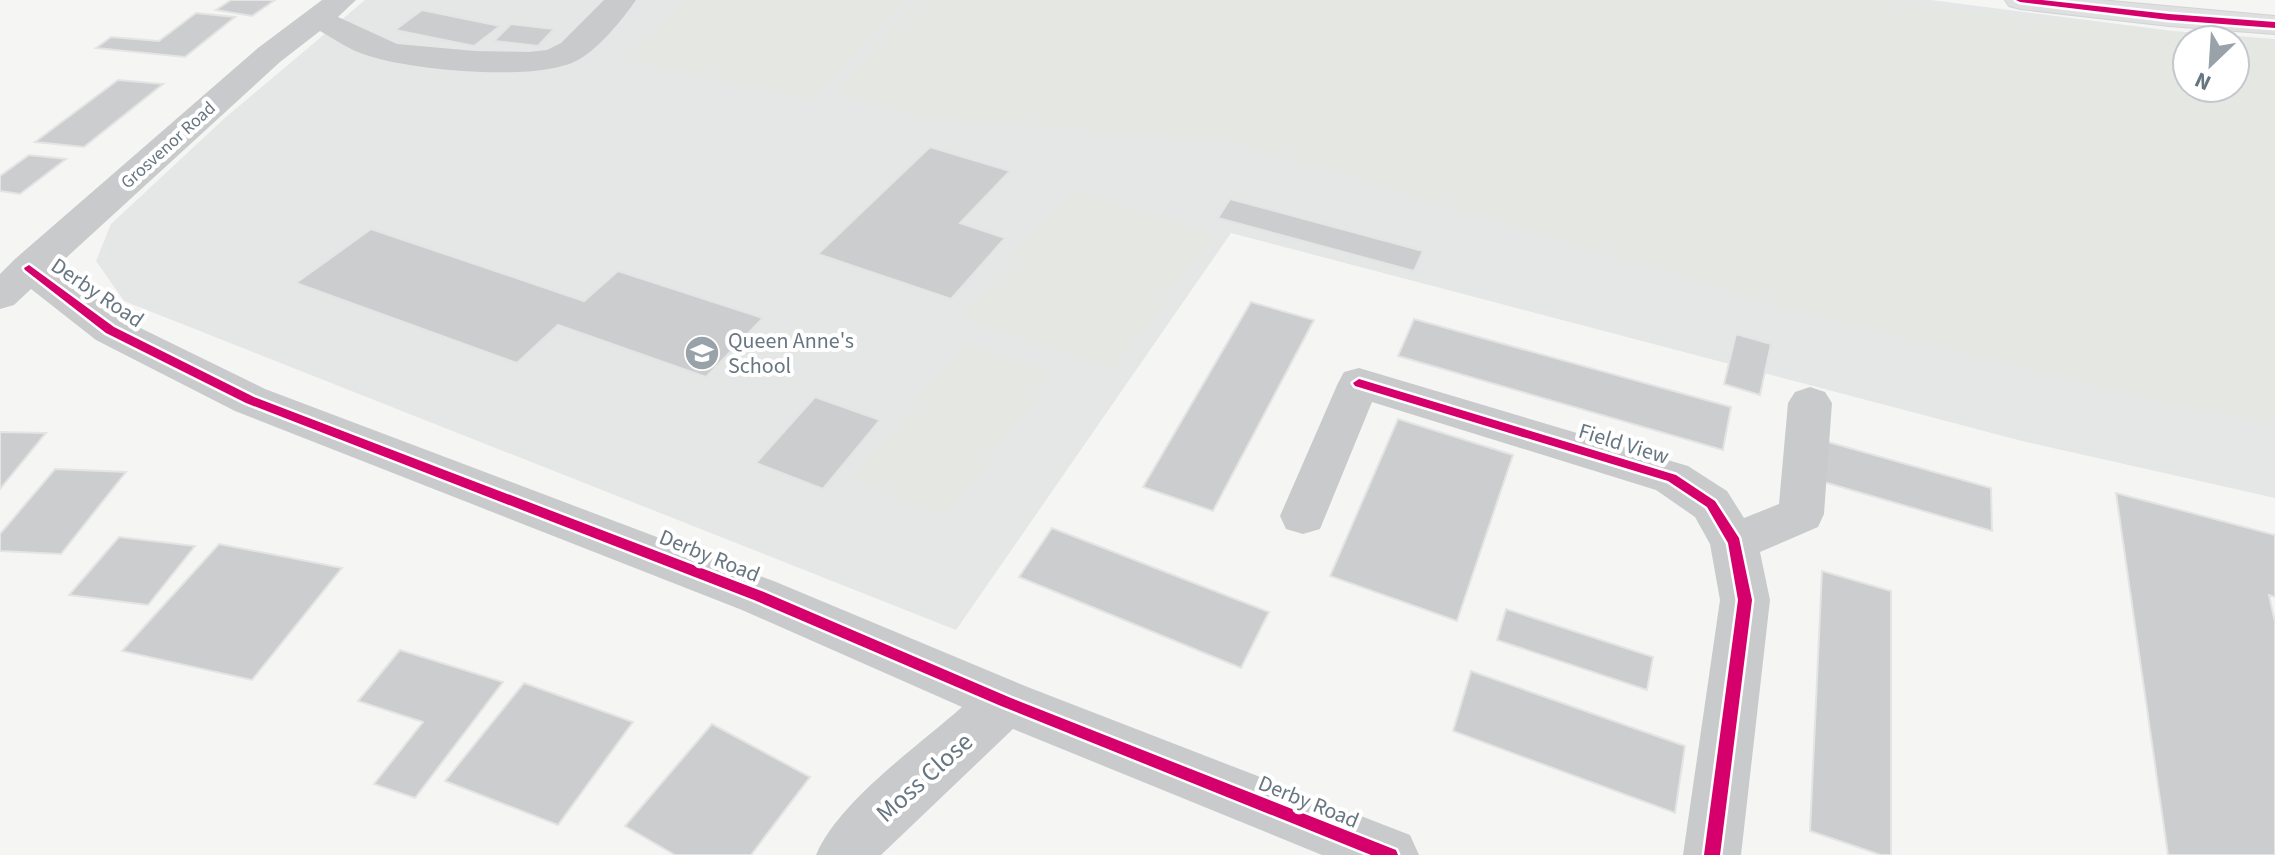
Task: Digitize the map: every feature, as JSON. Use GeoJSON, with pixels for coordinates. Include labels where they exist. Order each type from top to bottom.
{"type":"FeatureCollection","features":[{"type":"Feature","properties":{"kind":"main road"},"geometry":{"type":"LineString","coordinates":[[2020,0],[2275,25]]}},
{"type":"Feature","properties":{"kind":"street"},"geometry":{"type":"LineString","coordinates":[[328,9],[342,28],[373,47],[409,55],[462,59],[550,60],[575,46],[621,0]]}},
{"type":"Feature","properties":{"kind":"street","name":"Grosvenor Road"},"geometry":{"type":"LineString","coordinates":[[14,282],[269,55],[328,9]]}},
{"type":"Feature","properties":{"kind":"street","name":"Derby Road"},"geometry":{"type":"LineString","coordinates":[[14,282],[250,400],[745,590],[1006,702],[1390,855]]}},
{"type":"Feature","properties":{"kind":"street","name":"Field View"},"geometry":{"type":"LineString","coordinates":[[1303,516],[1359,383],[1672,478],[1711,504],[1734,542],[1745,600],[1712,855]]}},
{"type":"Feature","properties":{"kind":"street"},"geometry":{"type":"LineString","coordinates":[[1734,542],[1801,514],[1810,403]]}},
{"type":"Feature","properties":{"kind":"street","name":"Moss Close"},"geometry":{"type":"LineString","coordinates":[[845,855],[870,825],[1006,702]]}},
{"type":"Feature","properties":{"kind":"shaded area","name":"Queen Anne's School"},"geometry":{"type":"Polygon","coordinates":[[[365,0],[1931,0],[2171,31],[2171,104],[2251,104],[2251,37],[2275,39],[2275,498],[2022,441],[1231,233],[956,630],[124,301],[96,261],[111,224],[226,117],[365,0]]]}},
{"type":"Feature","properties":{"kind":"shaded area"},"geometry":{"type":"Polygon","coordinates":[[[688,0],[906,0],[812,100],[618,59],[688,0]]]}},
{"type":"Feature","properties":{"kind":"shaded area"},"geometry":{"type":"Polygon","coordinates":[[[919,0],[1891,0],[1944,10],[2171,31],[2171,104],[2251,104],[2251,39],[2275,41],[2275,423],[2175,406],[1798,312],[1228,141],[923,118],[833,92],[919,0]]]}},
{"type":"Feature","properties":{"kind":"shaded area"},"geometry":{"type":"Polygon","coordinates":[[[1072,190],[1214,233],[1114,371],[960,317],[1072,190]]]}},
{"type":"Feature","properties":{"kind":"shaded area"},"geometry":{"type":"Polygon","coordinates":[[[966,343],[1054,373],[946,517],[851,479],[966,343]]]}},
{"type":"Feature","properties":{"kind":"building"},"geometry":{"type":"Polygon","coordinates":[[[231,0],[275,0],[252,16],[216,10],[231,0]]]}},
{"type":"Feature","properties":{"kind":"building"},"geometry":{"type":"Polygon","coordinates":[[[422,10],[500,26],[474,46],[395,30],[422,10]]]}},
{"type":"Feature","properties":{"kind":"building"},"geometry":{"type":"Polygon","coordinates":[[[196,13],[235,17],[185,57],[96,48],[111,37],[159,41],[196,13]]]}},
{"type":"Feature","properties":{"kind":"building"},"geometry":{"type":"Polygon","coordinates":[[[511,24],[554,29],[538,46],[494,41],[511,24]]]}},
{"type":"Feature","properties":{"kind":"building"},"geometry":{"type":"Polygon","coordinates":[[[118,80],[163,84],[84,147],[35,142],[118,80]]]}},
{"type":"Feature","properties":{"kind":"building"},"geometry":{"type":"Polygon","coordinates":[[[930,147],[1010,171],[960,223],[1005,238],[951,299],[818,254],[930,147]]]}},
{"type":"Feature","properties":{"kind":"building"},"geometry":{"type":"Polygon","coordinates":[[[29,155],[66,159],[20,194],[0,191],[0,176],[29,155]]]}},
{"type":"Feature","properties":{"kind":"building"},"geometry":{"type":"Polygon","coordinates":[[[1230,199],[1423,251],[1414,271],[1218,218],[1230,199]]]}},
{"type":"Feature","properties":{"kind":"building"},"geometry":{"type":"Polygon","coordinates":[[[371,229],[584,301],[618,271],[763,318],[706,377],[558,325],[517,363],[296,283],[371,229]]]}},
{"type":"Feature","properties":{"kind":"building"},"geometry":{"type":"Polygon","coordinates":[[[1251,302],[1314,320],[1213,511],[1143,487],[1251,302]]]}},
{"type":"Feature","properties":{"kind":"building"},"geometry":{"type":"Polygon","coordinates":[[[1414,319],[1731,407],[1723,450],[1398,356],[1414,319]]]}},
{"type":"Feature","properties":{"kind":"building"},"geometry":{"type":"Polygon","coordinates":[[[1736,334],[1771,344],[1760,395],[1724,384],[1736,334]]]}},
{"type":"Feature","properties":{"kind":"building"},"geometry":{"type":"Polygon","coordinates":[[[815,397],[880,420],[823,489],[756,463],[815,397]]]}},
{"type":"Feature","properties":{"kind":"building"},"geometry":{"type":"Polygon","coordinates":[[[1398,419],[1513,455],[1457,621],[1330,576],[1398,419]]]}},
{"type":"Feature","properties":{"kind":"building"},"geometry":{"type":"Polygon","coordinates":[[[0,432],[46,433],[0,489],[0,432]]]}},
{"type":"Feature","properties":{"kind":"building"},"geometry":{"type":"Polygon","coordinates":[[[1821,440],[1991,488],[1992,531],[1817,480],[1821,440]]]}},
{"type":"Feature","properties":{"kind":"building"},"geometry":{"type":"Polygon","coordinates":[[[55,469],[126,472],[61,554],[0,551],[0,534],[55,469]]]}},
{"type":"Feature","properties":{"kind":"building"},"geometry":{"type":"Polygon","coordinates":[[[2116,493],[2275,535],[2275,597],[2269,595],[2275,622],[2275,855],[2168,855],[2116,493]]]}},
{"type":"Feature","properties":{"kind":"building"},"geometry":{"type":"Polygon","coordinates":[[[1052,528],[1269,612],[1241,668],[1019,577],[1052,528]]]}},
{"type":"Feature","properties":{"kind":"building"},"geometry":{"type":"Polygon","coordinates":[[[119,537],[195,546],[148,605],[69,595],[119,537]]]}},
{"type":"Feature","properties":{"kind":"building"},"geometry":{"type":"Polygon","coordinates":[[[219,544],[342,568],[252,680],[122,651],[219,544]]]}},
{"type":"Feature","properties":{"kind":"building"},"geometry":{"type":"Polygon","coordinates":[[[1822,571],[1891,591],[1891,855],[1881,855],[1810,831],[1822,571]]]}},
{"type":"Feature","properties":{"kind":"building"},"geometry":{"type":"Polygon","coordinates":[[[1506,609],[1653,657],[1647,690],[1497,640],[1506,609]]]}},
{"type":"Feature","properties":{"kind":"building"},"geometry":{"type":"Polygon","coordinates":[[[400,650],[503,682],[415,798],[374,784],[423,722],[358,701],[400,650]]]}},
{"type":"Feature","properties":{"kind":"building"},"geometry":{"type":"Polygon","coordinates":[[[1471,671],[1685,746],[1675,813],[1453,731],[1471,671]]]}},
{"type":"Feature","properties":{"kind":"building"},"geometry":{"type":"Polygon","coordinates":[[[524,683],[633,722],[558,825],[445,781],[524,683]]]}},
{"type":"Feature","properties":{"kind":"building"},"geometry":{"type":"Polygon","coordinates":[[[712,724],[810,777],[751,855],[675,855],[625,826],[712,724]]]}},
{"type":"Feature","properties":{"kind":"cycle path"},"geometry":{"type":"LineString","coordinates":[[2020,0],[2275,25]]}},
{"type":"Feature","properties":{"kind":"cycle path"},"geometry":{"type":"LineString","coordinates":[[29,268],[110,330],[250,400],[759,596],[1006,702],[1390,855]]}},
{"type":"Feature","properties":{"kind":"cycle path"},"geometry":{"type":"LineString","coordinates":[[1359,383],[1672,478],[1711,504],[1734,542],[1745,600],[1712,855]]}},
{"type":"Feature","properties":{"kind":"place","name":"Queen Anne's School"},"geometry":{"type":"Point","coordinates":[702,353]}}]}
